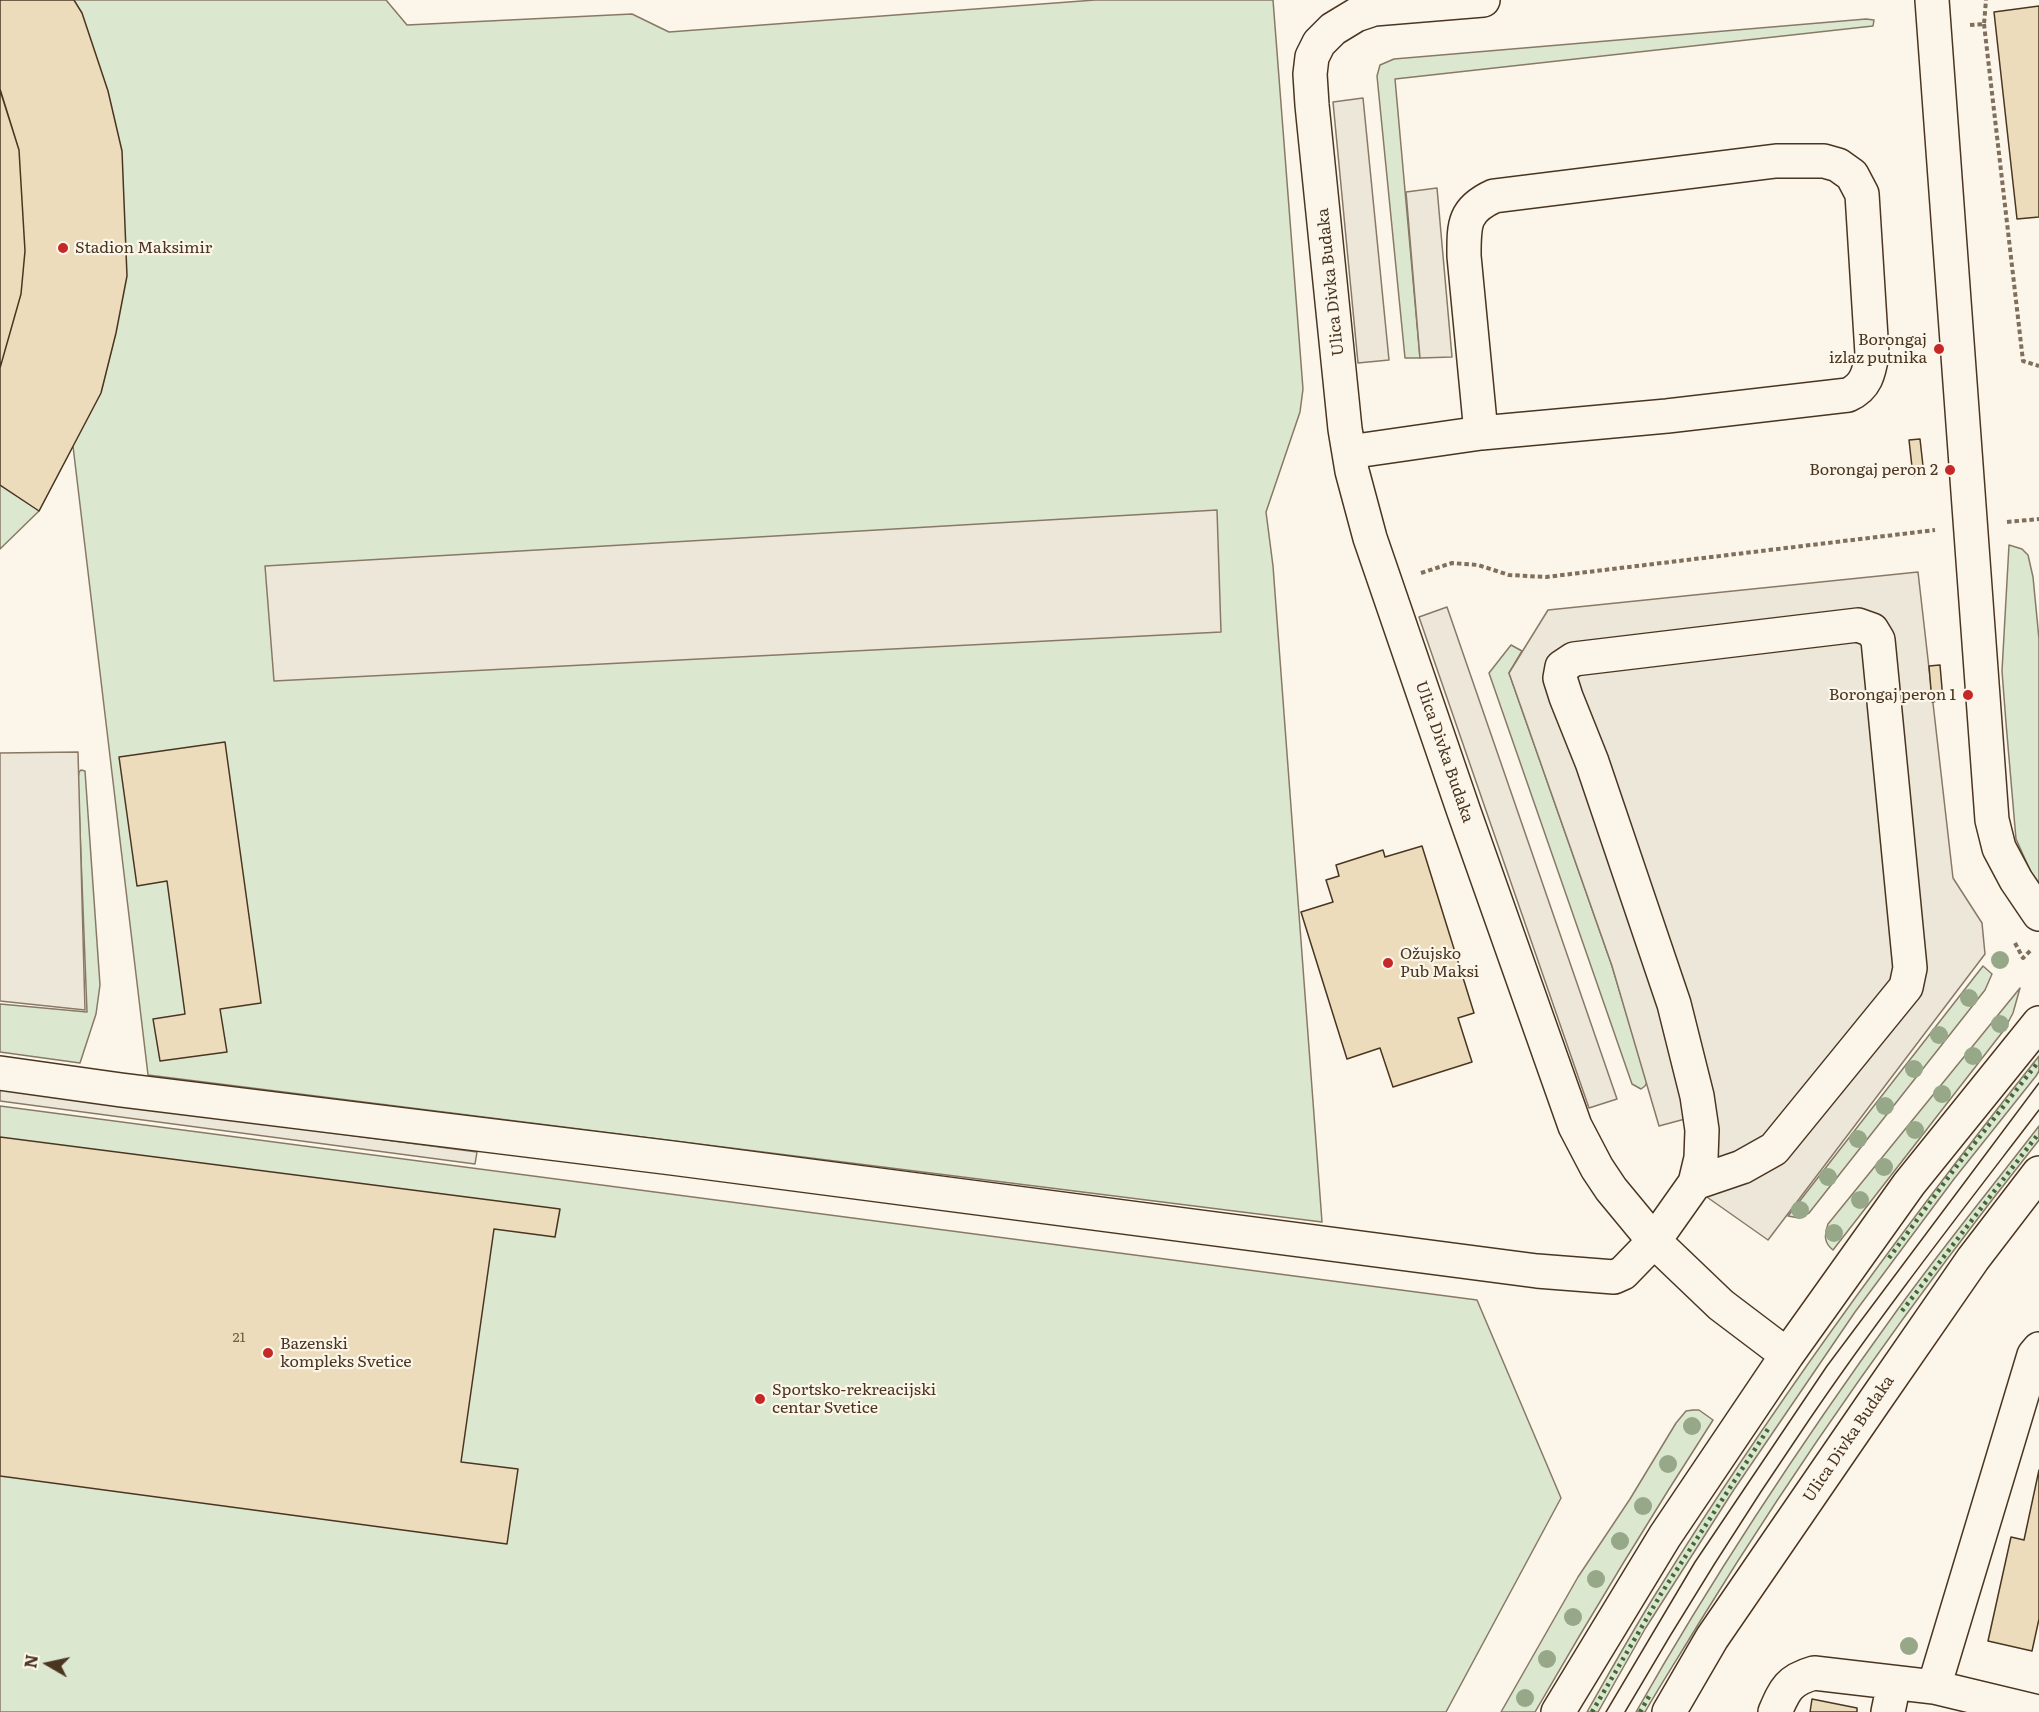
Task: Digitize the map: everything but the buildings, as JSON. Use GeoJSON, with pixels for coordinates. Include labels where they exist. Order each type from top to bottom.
{"type":"FeatureCollection","features":[{"type":"Feature","properties":{"kind":"street","name":"Ulica Divka Budaka"},"geometry":{"type":"LineString","coordinates":[[1483,0],[1374,9],[1356,15],[1333,28],[1319,43],[1312,57],[1311,95],[1345,429],[1352,471],[1370,538],[1575,1126],[1611,1189],[1654,1241],[1721,1305],[1787,1355]]}},
{"type":"Feature","properties":{"kind":"street"},"geometry":{"type":"LineString","coordinates":[[1932,0],[1992,820],[1999,848],[2016,880],[2039,914]]}},
{"type":"Feature","properties":{"kind":"street"},"geometry":{"type":"LineString","coordinates":[[1349,452],[1481,433],[1667,416],[1848,395],[1858,390],[1869,374],[1872,354],[1862,194],[1852,175],[1838,165],[1824,161],[1776,161],[1494,196],[1478,203],[1468,217],[1464,231],[1464,256],[1481,433]]}},
{"type":"Feature","properties":{"kind":"street"},"geometry":{"type":"LineString","coordinates":[[0,1073],[684,1159],[1537,1271],[1614,1277],[1623,1273],[1654,1241],[1695,1183],[1701,1158],[1702,1130],[1697,1096],[1674,1004],[1592,762],[1566,697],[1560,678],[1562,667],[1574,659],[1858,626],[1872,630],[1878,640],[1911,968],[1906,987],[1774,1149],[1742,1167],[1695,1183]]}},
{"type":"Feature","properties":{"kind":"street"},"geometry":{"type":"LineString","coordinates":[[1557,1712],[1665,1536],[1787,1355],[1909,1184],[2039,1023]]}},
{"type":"Feature","properties":{"kind":"street"},"geometry":{"type":"LineString","coordinates":[[1702,1130],[1717,1141],[1734,1148],[1751,1152],[1774,1149]]}},
{"type":"Feature","properties":{"kind":"street","name":"Ulica Divka Budaka"},"geometry":{"type":"LineString","coordinates":[[1669,1712],[1713,1638],[1868,1411],[1973,1259],[2039,1173]]}},
{"type":"Feature","properties":{"kind":"street"},"geometry":{"type":"LineString","coordinates":[[1935,1687],[2034,1355],[2039,1349]]}},
{"type":"Feature","properties":{"kind":"street"},"geometry":{"type":"LineString","coordinates":[[1775,1712],[1789,1685],[1800,1677],[1814,1673],[1891,1697],[1935,1687],[2038,1712]]}},
{"type":"Feature","properties":{"kind":"path"},"geometry":{"type":"LineString","coordinates":[[1986,0],[1984,24],[2023,361],[2039,366]]}},
{"type":"Feature","properties":{"kind":"path"},"geometry":{"type":"LineString","coordinates":[[1963,25],[1984,24]]}},
{"type":"Feature","properties":{"kind":"path"},"geometry":{"type":"LineString","coordinates":[[2005,522],[2039,519]]}},
{"type":"Feature","properties":{"kind":"path"},"geometry":{"type":"LineString","coordinates":[[1412,574],[1452,563],[1478,565],[1509,575],[1546,577],[1938,530]]}},
{"type":"Feature","properties":{"kind":"green space"},"geometry":{"type":"Polygon","coordinates":[[[0,0],[386,0],[407,25],[632,14],[669,32],[1095,0],[1273,0],[1303,389],[1300,412],[1266,512],[1273,566],[1322,1222],[148,1075],[73,446],[39,511],[0,549],[0,0]]]}},
{"type":"Feature","properties":{"kind":"green space"},"geometry":{"type":"Polygon","coordinates":[[[1874,20],[1873,26],[1395,79],[1420,358],[1405,358],[1377,76],[1380,65],[1394,59],[1874,20]]]}},
{"type":"Feature","properties":{"kind":"green space"},"geometry":{"type":"Polygon","coordinates":[[[2009,545],[2022,549],[2028,555],[2033,577],[2039,639],[2039,890],[2016,839],[2002,671],[2009,545]]]}},
{"type":"Feature","properties":{"kind":"green space"},"geometry":{"type":"Polygon","coordinates":[[[1511,645],[1522,651],[1509,673],[1612,966],[1647,1082],[1641,1089],[1632,1084],[1489,673],[1511,645]]]}},
{"type":"Feature","properties":{"kind":"green space"},"geometry":{"type":"Polygon","coordinates":[[[81,770],[85,771],[100,985],[96,1014],[80,1063],[0,1052],[0,1004],[87,1012],[78,779],[81,770]]]}},
{"type":"Feature","properties":{"kind":"green space"},"geometry":{"type":"Polygon","coordinates":[[[1983,966],[1992,974],[1985,990],[1809,1213],[1799,1218],[1788,1216],[1983,966]]]}},
{"type":"Feature","properties":{"kind":"green space"},"geometry":{"type":"Polygon","coordinates":[[[2020,988],[2013,1013],[2004,1030],[1833,1250],[1826,1238],[1828,1224],[2020,988]]]}},
{"type":"Feature","properties":{"kind":"green space"},"geometry":{"type":"Polygon","coordinates":[[[2039,1056],[2039,1071],[2036,1076],[1954,1179],[1855,1312],[1733,1491],[1645,1629],[1598,1712],[1587,1712],[1660,1587],[1795,1383],[1890,1250],[2039,1056]]]}},
{"type":"Feature","properties":{"kind":"green space","name":"Sportsko-rekreacijski centar Svetice"},"geometry":{"type":"Polygon","coordinates":[[[0,1106],[1477,1300],[1561,1498],[1446,1712],[0,1712],[0,1106]]]}},
{"type":"Feature","properties":{"kind":"green space"},"geometry":{"type":"Polygon","coordinates":[[[2039,1126],[2039,1140],[1993,1198],[1862,1376],[1738,1560],[1645,1712],[1636,1712],[1761,1507],[1829,1407],[1915,1286],[2039,1126]]]}},
{"type":"Feature","properties":{"kind":"green space"},"geometry":{"type":"Polygon","coordinates":[[[1699,1410],[1713,1420],[1622,1565],[1535,1712],[1501,1712],[1578,1577],[1630,1499],[1676,1423],[1686,1411],[1699,1410]]]}},
{"type":"Feature","properties":{"kind":"shaded area"},"geometry":{"type":"Polygon","coordinates":[[[1363,98],[1389,360],[1358,363],[1333,102],[1363,98]]]}},
{"type":"Feature","properties":{"kind":"shaded area"},"geometry":{"type":"Polygon","coordinates":[[[1437,188],[1452,357],[1420,358],[1406,192],[1437,188]]]}},
{"type":"Feature","properties":{"kind":"shaded area"},"geometry":{"type":"Polygon","coordinates":[[[1217,510],[1221,632],[274,681],[265,566],[1217,510]]]}},
{"type":"Feature","properties":{"kind":"shaded area"},"geometry":{"type":"Polygon","coordinates":[[[1918,572],[1953,878],[1982,923],[1985,954],[1768,1240],[1704,1195],[1685,1119],[1659,1126],[1612,966],[1509,673],[1548,610],[1918,572]]]}},
{"type":"Feature","properties":{"kind":"shaded area"},"geometry":{"type":"Polygon","coordinates":[[[1447,607],[1617,1099],[1589,1108],[1419,617],[1447,607]]]}},
{"type":"Feature","properties":{"kind":"shaded area"},"geometry":{"type":"Polygon","coordinates":[[[78,752],[85,1010],[0,1001],[0,753],[78,752]]]}},
{"type":"Feature","properties":{"kind":"shaded area"},"geometry":{"type":"Polygon","coordinates":[[[0,1089],[477,1152],[475,1164],[0,1101],[0,1089]]]}},
{"type":"Feature","properties":{"kind":"tram line"},"geometry":{"type":"LineString","coordinates":[[1606,1712],[1695,1562],[1827,1366],[2039,1083]]}},
{"type":"Feature","properties":{"kind":"tram line"},"geometry":{"type":"LineString","coordinates":[[1625,1712],[1714,1564],[1836,1380],[2039,1110]]}},
{"type":"Feature","properties":{"kind":"hedge"},"geometry":{"type":"LineString","coordinates":[[1889,1258],[2039,1061]]}},
{"type":"Feature","properties":{"kind":"hedge"},"geometry":{"type":"LineString","coordinates":[[1902,1311],[2039,1133]]}},
{"type":"Feature","properties":{"kind":"hedge"},"geometry":{"type":"LineString","coordinates":[[1592,1712],[1661,1594],[1770,1426]]}},
{"type":"Feature","properties":{"kind":"hedge"},"geometry":{"type":"LineString","coordinates":[[1640,1712],[1651,1693]]}},
{"type":"Feature","properties":{"kind":"place","name":"Stadion Maksimir"},"geometry":{"type":"Point","coordinates":[63,248]}},
{"type":"Feature","properties":{"kind":"place","name":"Borongaj izlaz putnika"},"geometry":{"type":"Point","coordinates":[1939,349]}},
{"type":"Feature","properties":{"kind":"place","name":"Borongaj peron 2"},"geometry":{"type":"Point","coordinates":[1950,470]}},
{"type":"Feature","properties":{"kind":"place","name":"Borongaj peron 1"},"geometry":{"type":"Point","coordinates":[1968,695]}},
{"type":"Feature","properties":{"kind":"place","name":"Ožujsko Pub Maksi"},"geometry":{"type":"Point","coordinates":[1388,963]}},
{"type":"Feature","properties":{"kind":"place","name":"Bazenski kompleks Svetice"},"geometry":{"type":"Point","coordinates":[268,1353]}},
{"type":"Feature","properties":{"kind":"place","name":"Sportsko-rekreacijski centar Svetice"},"geometry":{"type":"Point","coordinates":[760,1399]}}]}
